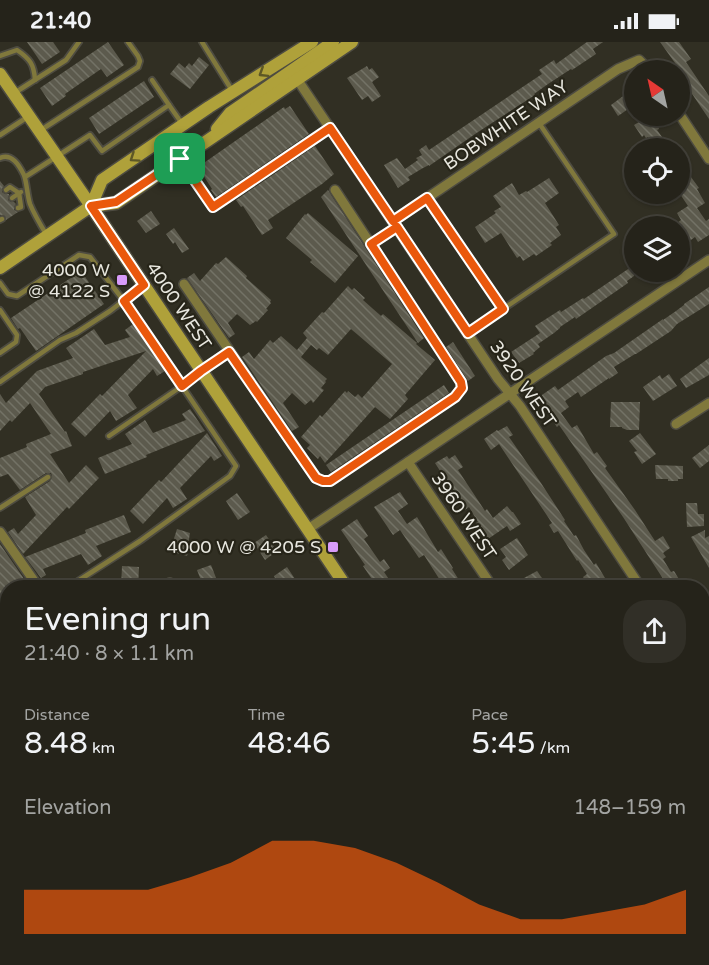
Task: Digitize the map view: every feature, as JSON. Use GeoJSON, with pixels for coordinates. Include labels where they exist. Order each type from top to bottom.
{"type":"FeatureCollection","features":[{"type":"Feature","properties":{"kind":"main road"},"geometry":{"type":"LineString","coordinates":[[91,206],[102,180],[312,42]]}},
{"type":"Feature","properties":{"kind":"main road"},"geometry":{"type":"LineString","coordinates":[[208,139],[230,113],[333,42]]}},
{"type":"Feature","properties":{"kind":"main road"},"geometry":{"type":"LineString","coordinates":[[1,264],[91,206],[116,202],[352,42]]}},
{"type":"Feature","properties":{"kind":"main road","name":"4000 WEST"},"geometry":{"type":"LineString","coordinates":[[0,74],[342,580]]}},
{"type":"Feature","properties":{"kind":"street","name":"BOBWHITE WAY"},"geometry":{"type":"LineString","coordinates":[[371,244],[427,198],[624,66]]}},
{"type":"Feature","properties":{"kind":"street","name":"3920 WEST"},"geometry":{"type":"LineString","coordinates":[[297,79],[636,580]]}},
{"type":"Feature","properties":{"kind":"street"},"geometry":{"type":"LineString","coordinates":[[687,126],[709,159]]}},
{"type":"Feature","properties":{"kind":"street"},"geometry":{"type":"LineString","coordinates":[[213,207],[330,128]]}},
{"type":"Feature","properties":{"kind":"street"},"geometry":{"type":"LineString","coordinates":[[184,284],[316,478],[330,481],[455,397],[462,388],[461,382],[335,190]]}},
{"type":"Feature","properties":{"kind":"street"},"geometry":{"type":"LineString","coordinates":[[308,530],[709,260]]}},
{"type":"Feature","properties":{"kind":"street"},"geometry":{"type":"LineString","coordinates":[[201,371],[229,352]]}},
{"type":"Feature","properties":{"kind":"street"},"geometry":{"type":"LineString","coordinates":[[676,424],[709,403]]}},
{"type":"Feature","properties":{"kind":"street","name":"3960 WEST"},"geometry":{"type":"LineString","coordinates":[[408,462],[488,580]]}},
{"type":"Feature","properties":{"kind":"street"},"geometry":{"type":"LineString","coordinates":[[0,532],[33,580]]}},
{"type":"Feature","properties":{"kind":"lane"},"geometry":{"type":"LineString","coordinates":[[13,94],[66,60],[79,42]]}},
{"type":"Feature","properties":{"kind":"lane"},"geometry":{"type":"LineString","coordinates":[[39,131],[138,67],[140,61],[138,56],[128,42]]}},
{"type":"Feature","properties":{"kind":"lane"},"geometry":{"type":"LineString","coordinates":[[202,42],[233,92]]}},
{"type":"Feature","properties":{"kind":"lane"},"geometry":{"type":"LineString","coordinates":[[0,56],[16,50],[34,67],[35,80]]}},
{"type":"Feature","properties":{"kind":"lane"},"geometry":{"type":"LineString","coordinates":[[152,80],[183,125]]}},
{"type":"Feature","properties":{"kind":"lane"},"geometry":{"type":"LineString","coordinates":[[25,177],[90,135],[102,151],[169,105]]}},
{"type":"Feature","properties":{"kind":"lane"},"geometry":{"type":"LineString","coordinates":[[0,135],[29,116]]}},
{"type":"Feature","properties":{"kind":"lane"},"geometry":{"type":"LineString","coordinates":[[468,333],[615,234],[539,123]]}},
{"type":"Feature","properties":{"kind":"lane"},"geometry":{"type":"LineString","coordinates":[[0,158],[6,156],[11,158],[25,177],[31,206],[47,236]]}},
{"type":"Feature","properties":{"kind":"lane"},"geometry":{"type":"LineString","coordinates":[[180,159],[213,207]]}},
{"type":"Feature","properties":{"kind":"lane"},"geometry":{"type":"LineString","coordinates":[[6,190],[10,187],[19,193],[21,207],[18,208]]}},
{"type":"Feature","properties":{"kind":"lane"},"geometry":{"type":"LineString","coordinates":[[12,198],[26,189]]}},
{"type":"Feature","properties":{"kind":"lane"},"geometry":{"type":"LineString","coordinates":[[427,198],[503,309]]}},
{"type":"Feature","properties":{"kind":"lane"},"geometry":{"type":"LineString","coordinates":[[0,283],[8,294],[17,296],[79,255],[90,257],[124,301],[236,466],[230,476],[140,541],[79,580]]}},
{"type":"Feature","properties":{"kind":"lane"},"geometry":{"type":"LineString","coordinates":[[0,382],[60,340],[76,333],[124,301],[144,285]]}},
{"type":"Feature","properties":{"kind":"lane"},"geometry":{"type":"LineString","coordinates":[[0,310],[17,335],[16,342],[0,353]]}},
{"type":"Feature","properties":{"kind":"lane"},"geometry":{"type":"LineString","coordinates":[[109,436],[201,371]]}},
{"type":"Feature","properties":{"kind":"lane"},"geometry":{"type":"LineString","coordinates":[[0,508],[48,477]]}},
{"type":"Feature","properties":{"kind":"building"},"geometry":{"type":"Polygon","coordinates":[[[27,42],[53,42],[60,52],[42,64],[27,42]]]}},
{"type":"Feature","properties":{"kind":"building"},"geometry":{"type":"Polygon","coordinates":[[[108,42],[124,65],[107,77],[101,69],[52,106],[40,88],[108,42]]]}},
{"type":"Feature","properties":{"kind":"building"},"geometry":{"type":"Polygon","coordinates":[[[587,42],[603,42],[593,49],[596,54],[548,84],[429,166],[408,177],[410,180],[398,188],[384,165],[397,158],[405,169],[418,160],[416,158],[422,155],[419,150],[426,145],[429,150],[542,74],[539,70],[554,60],[556,64],[587,42]]]}},
{"type":"Feature","properties":{"kind":"building"},"geometry":{"type":"Polygon","coordinates":[[[660,42],[679,42],[691,59],[673,60],[660,42]]]}},
{"type":"Feature","properties":{"kind":"building"},"geometry":{"type":"Polygon","coordinates":[[[199,57],[209,65],[190,89],[170,74],[179,63],[185,68],[189,63],[192,66],[199,57]]]}},
{"type":"Feature","properties":{"kind":"building"},"geometry":{"type":"Polygon","coordinates":[[[367,66],[369,70],[372,68],[379,77],[372,82],[381,96],[372,102],[368,96],[362,100],[347,78],[367,66]]]}},
{"type":"Feature","properties":{"kind":"building"},"geometry":{"type":"Polygon","coordinates":[[[690,68],[709,96],[709,119],[690,91],[690,68]]]}},
{"type":"Feature","properties":{"kind":"building"},"geometry":{"type":"Polygon","coordinates":[[[144,81],[154,97],[99,134],[89,118],[144,81]]]}},
{"type":"Feature","properties":{"kind":"building"},"geometry":{"type":"Polygon","coordinates":[[[624,95],[624,112],[618,116],[611,105],[624,95]]]}},
{"type":"Feature","properties":{"kind":"building"},"geometry":{"type":"Polygon","coordinates":[[[290,106],[309,134],[216,197],[198,167],[284,107],[285,109],[290,106]]]}},
{"type":"Feature","properties":{"kind":"building"},"geometry":{"type":"Polygon","coordinates":[[[635,126],[658,126],[657,130],[663,138],[646,138],[644,135],[642,137],[635,126]]]}},
{"type":"Feature","properties":{"kind":"building"},"geometry":{"type":"Polygon","coordinates":[[[315,146],[334,174],[268,220],[273,228],[262,235],[243,206],[241,207],[236,200],[315,146]]]}},
{"type":"Feature","properties":{"kind":"building"},"geometry":{"type":"Polygon","coordinates":[[[690,176],[699,188],[697,189],[705,203],[697,208],[706,221],[709,219],[709,235],[698,242],[695,237],[690,241],[690,216],[679,216],[677,213],[688,206],[687,204],[690,204],[690,176]]]}},
{"type":"Feature","properties":{"kind":"building"},"geometry":{"type":"Polygon","coordinates":[[[549,178],[559,193],[545,203],[559,225],[556,227],[561,235],[550,243],[552,245],[536,256],[534,254],[523,261],[520,256],[517,258],[501,233],[485,243],[475,227],[501,207],[493,196],[512,183],[519,195],[549,178]]]}},
{"type":"Feature","properties":{"kind":"building"},"geometry":{"type":"Polygon","coordinates":[[[0,181],[4,186],[2,192],[9,194],[8,200],[16,204],[14,210],[18,212],[6,220],[5,216],[0,215],[0,181]]]}},
{"type":"Feature","properties":{"kind":"building"},"geometry":{"type":"Polygon","coordinates":[[[328,190],[424,338],[418,343],[321,197],[328,190]]]}},
{"type":"Feature","properties":{"kind":"building"},"geometry":{"type":"Polygon","coordinates":[[[151,211],[160,224],[146,233],[137,221],[151,211]]]}},
{"type":"Feature","properties":{"kind":"building"},"geometry":{"type":"Polygon","coordinates":[[[308,213],[358,256],[335,283],[286,238],[308,213]]]}},
{"type":"Feature","properties":{"kind":"building"},"geometry":{"type":"Polygon","coordinates":[[[174,228],[189,249],[182,253],[166,234],[174,228]]]}},
{"type":"Feature","properties":{"kind":"building"},"geometry":{"type":"Polygon","coordinates":[[[226,257],[271,300],[266,309],[268,310],[257,322],[250,325],[237,314],[228,323],[235,334],[229,338],[187,278],[194,273],[200,281],[216,263],[218,264],[226,257]]]}},
{"type":"Feature","properties":{"kind":"building"},"geometry":{"type":"Polygon","coordinates":[[[81,271],[104,304],[36,351],[11,318],[81,271]]]}},
{"type":"Feature","properties":{"kind":"building"},"geometry":{"type":"Polygon","coordinates":[[[624,272],[624,282],[628,283],[576,319],[575,317],[560,327],[538,344],[540,347],[534,354],[519,363],[511,352],[540,333],[535,326],[560,310],[561,312],[624,272]]]}},
{"type":"Feature","properties":{"kind":"building"},"geometry":{"type":"Polygon","coordinates":[[[348,286],[352,290],[354,288],[365,298],[363,300],[381,316],[383,314],[435,360],[405,395],[408,399],[390,419],[375,407],[325,463],[320,456],[318,459],[307,448],[310,445],[301,437],[345,391],[355,397],[358,394],[362,398],[392,364],[351,329],[328,355],[311,345],[301,357],[327,379],[321,388],[324,390],[313,403],[311,400],[305,405],[292,393],[283,403],[299,427],[292,431],[242,357],[249,352],[254,359],[270,340],[273,343],[281,336],[297,350],[307,338],[303,333],[348,286]]]}},
{"type":"Feature","properties":{"kind":"building"},"geometry":{"type":"Polygon","coordinates":[[[709,287],[709,304],[614,367],[618,373],[581,397],[578,392],[565,401],[569,407],[561,413],[572,428],[577,425],[594,454],[597,452],[607,466],[605,468],[655,541],[663,536],[670,548],[663,553],[666,557],[663,559],[679,580],[664,580],[559,425],[557,427],[548,414],[550,413],[539,397],[555,386],[558,390],[709,287]]]}},
{"type":"Feature","properties":{"kind":"building"},"geometry":{"type":"Polygon","coordinates":[[[133,324],[165,371],[157,376],[153,369],[128,395],[137,408],[116,421],[110,411],[85,437],[71,424],[146,351],[45,387],[39,394],[66,431],[72,446],[50,454],[69,483],[86,465],[99,478],[69,509],[67,507],[23,554],[8,532],[14,528],[18,534],[36,515],[25,497],[50,481],[52,476],[51,473],[46,473],[20,490],[8,474],[0,477],[0,458],[51,434],[30,403],[0,431],[0,394],[6,403],[37,371],[73,358],[66,348],[94,329],[105,345],[130,337],[125,330],[133,324]]]}},
{"type":"Feature","properties":{"kind":"building"},"geometry":{"type":"Polygon","coordinates":[[[453,342],[475,376],[468,381],[446,347],[453,342]]]}},
{"type":"Feature","properties":{"kind":"building"},"geometry":{"type":"Polygon","coordinates":[[[709,358],[709,375],[686,388],[680,379],[709,358]]]}},
{"type":"Feature","properties":{"kind":"building"},"geometry":{"type":"Polygon","coordinates":[[[669,374],[677,386],[653,401],[643,387],[660,375],[662,379],[669,374]]]}},
{"type":"Feature","properties":{"kind":"building"},"geometry":{"type":"Polygon","coordinates":[[[444,385],[449,393],[331,472],[326,465],[444,385]]]}},
{"type":"Feature","properties":{"kind":"building"},"geometry":{"type":"Polygon","coordinates":[[[611,402],[640,402],[639,430],[610,427],[611,402]]]}},
{"type":"Feature","properties":{"kind":"building"},"geometry":{"type":"Polygon","coordinates":[[[190,409],[205,431],[105,474],[98,458],[132,444],[125,434],[145,420],[153,433],[186,420],[182,414],[190,409]]]}},
{"type":"Feature","properties":{"kind":"building"},"geometry":{"type":"Polygon","coordinates":[[[507,426],[513,435],[509,437],[574,536],[576,535],[606,580],[585,580],[583,577],[587,574],[558,531],[554,533],[549,525],[552,523],[499,444],[491,450],[484,439],[507,426]]]}},
{"type":"Feature","properties":{"kind":"building"},"geometry":{"type":"Polygon","coordinates":[[[207,433],[222,456],[214,461],[211,456],[180,488],[187,499],[173,508],[167,498],[143,524],[130,511],[207,433]]]}},
{"type":"Feature","properties":{"kind":"building"},"geometry":{"type":"Polygon","coordinates":[[[640,433],[656,454],[642,464],[634,452],[637,451],[629,441],[640,433]]]}},
{"type":"Feature","properties":{"kind":"building"},"geometry":{"type":"Polygon","coordinates":[[[709,445],[709,461],[700,468],[692,458],[709,445]]]}},
{"type":"Feature","properties":{"kind":"building"},"geometry":{"type":"Polygon","coordinates":[[[455,455],[463,467],[458,470],[485,511],[487,509],[493,518],[507,506],[521,524],[510,531],[507,526],[488,539],[484,535],[469,507],[465,510],[435,463],[447,456],[449,459],[455,455]]]}},
{"type":"Feature","properties":{"kind":"building"},"geometry":{"type":"Polygon","coordinates":[[[655,465],[683,466],[683,479],[668,481],[668,479],[656,479],[655,465]]]}},
{"type":"Feature","properties":{"kind":"building"},"geometry":{"type":"Polygon","coordinates":[[[400,492],[408,504],[398,511],[407,524],[417,517],[438,552],[441,549],[459,580],[440,580],[424,555],[419,558],[400,530],[393,535],[374,507],[400,492]]]}},
{"type":"Feature","properties":{"kind":"building"},"geometry":{"type":"Polygon","coordinates":[[[237,493],[250,512],[238,520],[226,501],[237,493]]]}},
{"type":"Feature","properties":{"kind":"building"},"geometry":{"type":"Polygon","coordinates":[[[686,503],[697,503],[698,514],[704,514],[704,526],[687,527],[686,503]]]}},
{"type":"Feature","properties":{"kind":"building"},"geometry":{"type":"Polygon","coordinates":[[[124,515],[131,532],[96,546],[102,556],[88,565],[81,554],[43,569],[46,575],[41,578],[25,557],[86,533],[85,530],[124,515]]]}},
{"type":"Feature","properties":{"kind":"building"},"geometry":{"type":"Polygon","coordinates":[[[357,519],[368,536],[364,539],[380,562],[384,559],[390,568],[384,572],[390,580],[373,580],[341,530],[357,519]]]}},
{"type":"Feature","properties":{"kind":"building"},"geometry":{"type":"Polygon","coordinates":[[[177,529],[190,533],[187,556],[170,551],[177,529]]]}},
{"type":"Feature","properties":{"kind":"building"},"geometry":{"type":"Polygon","coordinates":[[[705,530],[705,538],[709,536],[709,568],[691,537],[705,530]]]}},
{"type":"Feature","properties":{"kind":"building"},"geometry":{"type":"Polygon","coordinates":[[[266,535],[277,551],[265,560],[254,543],[266,535]]]}},
{"type":"Feature","properties":{"kind":"building"},"geometry":{"type":"Polygon","coordinates":[[[517,538],[528,555],[509,570],[502,560],[506,557],[500,549],[517,538]]]}},
{"type":"Feature","properties":{"kind":"building"},"geometry":{"type":"Polygon","coordinates":[[[0,544],[25,580],[0,580],[0,544]]]}},
{"type":"Feature","properties":{"kind":"building"},"geometry":{"type":"Polygon","coordinates":[[[211,565],[217,580],[201,580],[197,570],[211,565]]]}},
{"type":"Feature","properties":{"kind":"building"},"geometry":{"type":"Polygon","coordinates":[[[122,566],[139,567],[138,580],[121,580],[122,566]]]}},
{"type":"Feature","properties":{"kind":"building"},"geometry":{"type":"Polygon","coordinates":[[[287,567],[296,580],[272,580],[274,576],[287,567]]]}},
{"type":"Feature","properties":{"kind":"building"},"geometry":{"type":"Polygon","coordinates":[[[537,571],[543,580],[525,580],[524,578],[537,571]]]}},
{"type":"Feature","properties":{"kind":"place","name":"4000 W @ 4122 S"},"geometry":{"type":"Point","coordinates":[122,280]}},
{"type":"Feature","properties":{"kind":"place","name":"4000 W @ 4205 S"},"geometry":{"type":"Point","coordinates":[333,547]}},
{"type":"Feature","properties":{"kind":"route"},"geometry":{"type":"LineString","coordinates":[[330,128],[393,221],[427,198],[503,309],[468,333],[397,227],[371,244],[461,382],[462,388],[455,397],[330,481],[323,481],[316,478],[229,352],[182,386],[124,301],[144,285],[91,206],[116,202],[180,159],[213,207],[330,128]]}}]}
